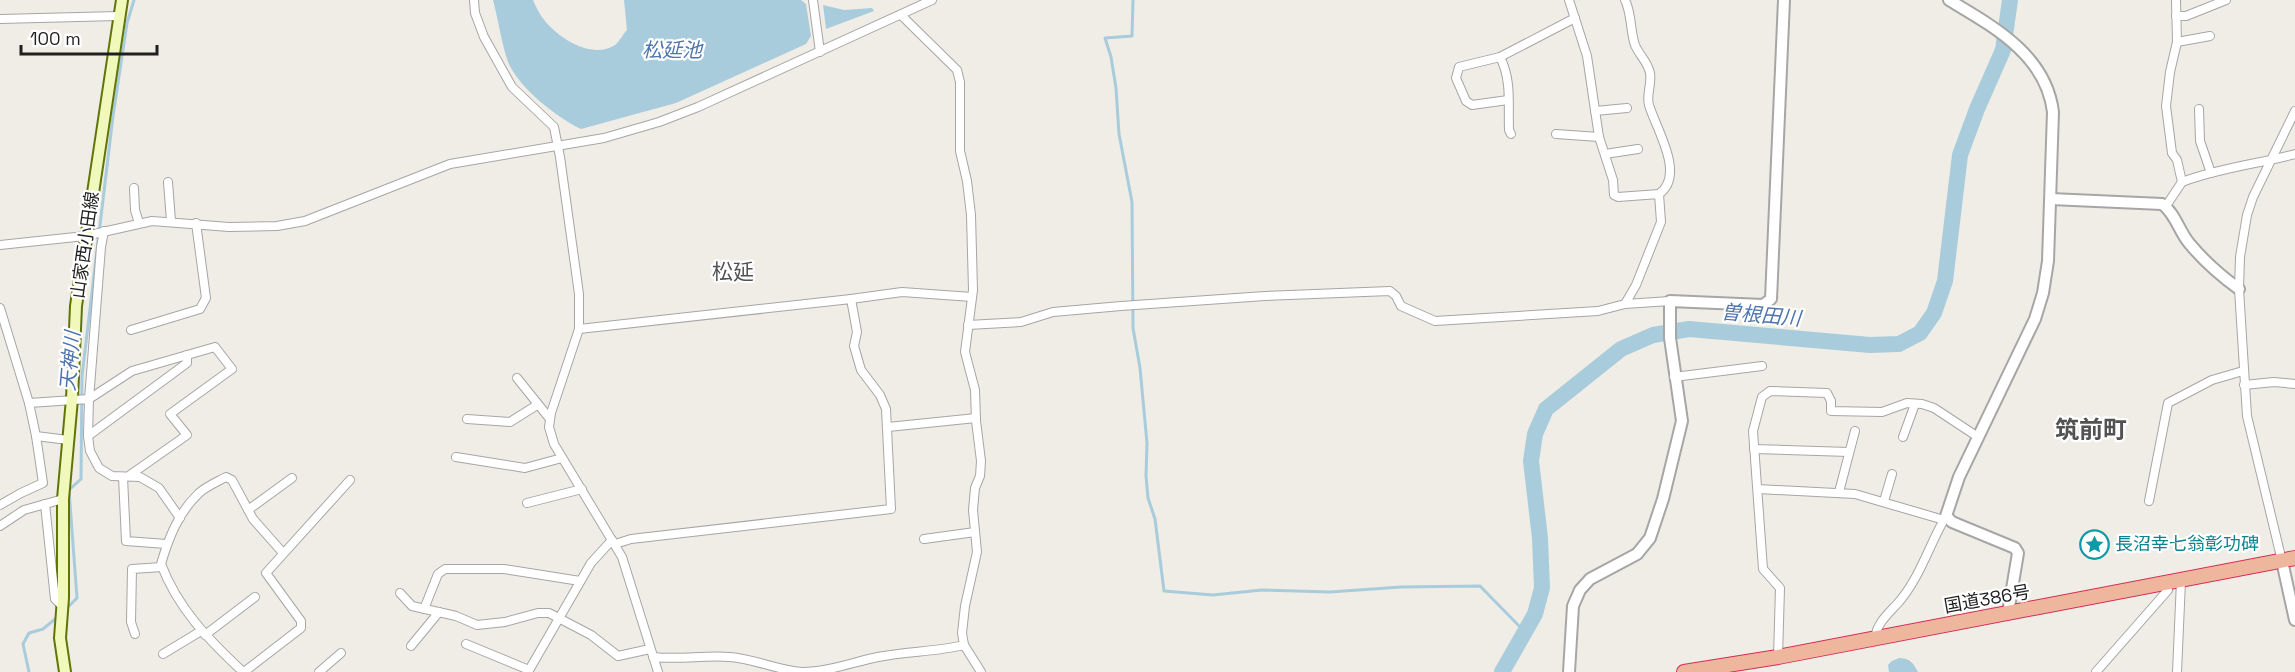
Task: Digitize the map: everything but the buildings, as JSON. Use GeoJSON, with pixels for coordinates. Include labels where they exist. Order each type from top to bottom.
{"type":"FeatureCollection","features":[{"type":"Feature","properties":{"kind":"highway","name":"国道386号"},"geometry":{"type":"LineString","coordinates":[[1684,672],[1778,657],[2289,559]]}},
{"type":"Feature","properties":{"kind":"main road","name":"山家西小田線"},"geometry":{"type":"LineString","coordinates":[[64,672],[60,638],[63,606],[63,499],[72,399],[76,306],[122,0]]}},
{"type":"Feature","properties":{"kind":"street"},"geometry":{"type":"LineString","coordinates":[[474,0],[484,37],[512,87],[554,127],[579,294],[579,329],[549,428],[554,444],[622,557],[658,672]]}},
{"type":"Feature","properties":{"kind":"street"},"geometry":{"type":"LineString","coordinates":[[813,0],[820,52]]}},
{"type":"Feature","properties":{"kind":"street"},"geometry":{"type":"LineString","coordinates":[[0,245],[85,236],[152,221],[229,227],[278,226],[305,221],[450,164],[604,138],[659,122],[698,107],[932,0]]}},
{"type":"Feature","properties":{"kind":"street"},"geometry":{"type":"LineString","coordinates":[[1569,0],[1587,56],[1599,137],[1613,180],[1614,195],[1618,197],[1659,194],[1668,186],[1670,179],[1660,130],[1648,103],[1650,75],[1644,57],[1636,47],[1625,0]]}},
{"type":"Feature","properties":{"kind":"street"},"geometry":{"type":"LineString","coordinates":[[968,325],[1021,322],[1053,312],[1120,306],[1265,296],[1390,291],[1396,296],[1401,306],[1435,321],[1598,311],[1625,304],[1763,305],[1771,299],[1785,0]]}},
{"type":"Feature","properties":{"kind":"street"},"geometry":{"type":"LineString","coordinates":[[1875,638],[1876,628],[1901,600],[1926,560],[1945,518],[1959,477],[2035,319],[2043,292],[2048,261],[2053,122],[2051,100],[2042,75],[2016,45],[1989,24],[1949,0]]}},
{"type":"Feature","properties":{"kind":"street"},"geometry":{"type":"LineString","coordinates":[[2176,0],[2177,42],[2170,72],[2166,106],[2172,153],[2177,160],[2182,182]]}},
{"type":"Feature","properties":{"kind":"street"},"geometry":{"type":"LineString","coordinates":[[2176,16],[2186,16],[2226,0]]}},
{"type":"Feature","properties":{"kind":"street"},"geometry":{"type":"LineString","coordinates":[[901,15],[957,70],[960,82],[959,132],[970,215],[972,297],[965,352],[975,390],[981,461],[973,510],[977,552],[965,606],[962,633],[964,645],[981,672]]}},
{"type":"Feature","properties":{"kind":"street"},"geometry":{"type":"LineString","coordinates":[[0,19],[118,16]]}},
{"type":"Feature","properties":{"kind":"street"},"geometry":{"type":"LineString","coordinates":[[1508,100],[1472,105],[1466,101],[1456,78],[1459,67],[1500,57],[1575,18]]}},
{"type":"Feature","properties":{"kind":"street"},"geometry":{"type":"LineString","coordinates":[[2177,42],[2210,36]]}},
{"type":"Feature","properties":{"kind":"street"},"geometry":{"type":"LineString","coordinates":[[1500,57],[1510,88],[1508,100],[1511,134]]}},
{"type":"Feature","properties":{"kind":"street"},"geometry":{"type":"LineString","coordinates":[[1595,111],[1627,108]]}},
{"type":"Feature","properties":{"kind":"street"},"geometry":{"type":"LineString","coordinates":[[2199,109],[2200,141],[2211,173]]}},
{"type":"Feature","properties":{"kind":"street"},"geometry":{"type":"LineString","coordinates":[[2295,111],[2247,215],[2240,257],[2239,289],[2242,371],[2247,416],[2289,559],[2295,620]]}},
{"type":"Feature","properties":{"kind":"street"},"geometry":{"type":"LineString","coordinates":[[1556,134],[1599,137]]}},
{"type":"Feature","properties":{"kind":"street"},"geometry":{"type":"LineString","coordinates":[[1605,154],[1638,149]]}},
{"type":"Feature","properties":{"kind":"street"},"geometry":{"type":"LineString","coordinates":[[2166,206],[2182,182],[2255,162],[2270,161],[2295,154]]}},
{"type":"Feature","properties":{"kind":"street"},"geometry":{"type":"LineString","coordinates":[[168,182],[171,221]]}},
{"type":"Feature","properties":{"kind":"street"},"geometry":{"type":"LineString","coordinates":[[134,188],[135,210],[139,223]]}},
{"type":"Feature","properties":{"kind":"street"},"geometry":{"type":"LineString","coordinates":[[1625,304],[1636,285],[1660,222],[1659,194]]}},
{"type":"Feature","properties":{"kind":"street"},"geometry":{"type":"LineString","coordinates":[[2051,199],[2162,204],[2166,206],[2188,242],[2225,280],[2239,289]]}},
{"type":"Feature","properties":{"kind":"street"},"geometry":{"type":"LineString","coordinates":[[131,330],[200,309],[206,298],[196,223]]}},
{"type":"Feature","properties":{"kind":"street"},"geometry":{"type":"LineString","coordinates":[[105,231],[101,247],[89,399],[90,451],[99,468],[112,476],[140,477],[159,488],[180,518]]}},
{"type":"Feature","properties":{"kind":"street"},"geometry":{"type":"LineString","coordinates":[[579,329],[902,292],[972,297]]}},
{"type":"Feature","properties":{"kind":"street"},"geometry":{"type":"LineString","coordinates":[[466,644],[528,671],[591,563],[614,542],[631,538],[891,509],[886,409],[880,395],[861,370],[854,346],[857,332],[850,299]]}},
{"type":"Feature","properties":{"kind":"street"},"geometry":{"type":"LineString","coordinates":[[1569,672],[1574,606],[1580,590],[1590,579],[1637,554],[1650,538],[1657,521],[1682,421],[1674,377],[1670,306]]}},
{"type":"Feature","properties":{"kind":"street"},"geometry":{"type":"LineString","coordinates":[[0,308],[29,404],[43,483],[0,505]]}},
{"type":"Feature","properties":{"kind":"street"},"geometry":{"type":"LineString","coordinates":[[29,404],[89,399],[132,371],[215,347],[232,369],[170,414],[187,435],[127,476]]}},
{"type":"Feature","properties":{"kind":"street"},"geometry":{"type":"LineString","coordinates":[[88,436],[187,363],[187,355]]}},
{"type":"Feature","properties":{"kind":"street"},"geometry":{"type":"LineString","coordinates":[[1674,377],[1762,366]]}},
{"type":"Feature","properties":{"kind":"street"},"geometry":{"type":"LineString","coordinates":[[2149,501],[2168,403],[2212,380],[2242,371]]}},
{"type":"Feature","properties":{"kind":"street"},"geometry":{"type":"LineString","coordinates":[[517,378],[550,419]]}},
{"type":"Feature","properties":{"kind":"street"},"geometry":{"type":"LineString","coordinates":[[2244,385],[2274,382],[2295,384]]}},
{"type":"Feature","properties":{"kind":"street"},"geometry":{"type":"LineString","coordinates":[[1778,657],[1780,588],[1763,568],[1754,449],[1753,431],[1762,397],[1770,391],[1827,393],[1831,401],[1831,411],[1882,412],[1894,406],[1915,404],[1935,408],[1978,437]]}},
{"type":"Feature","properties":{"kind":"street"},"geometry":{"type":"LineString","coordinates":[[1904,437],[1915,404]]}},
{"type":"Feature","properties":{"kind":"street"},"geometry":{"type":"LineString","coordinates":[[467,419],[510,422],[537,405]]}},
{"type":"Feature","properties":{"kind":"street"},"geometry":{"type":"LineString","coordinates":[[888,427],[976,418]]}},
{"type":"Feature","properties":{"kind":"street"},"geometry":{"type":"LineString","coordinates":[[1839,492],[1855,431]]}},
{"type":"Feature","properties":{"kind":"street"},"geometry":{"type":"LineString","coordinates":[[36,436],[68,440]]}},
{"type":"Feature","properties":{"kind":"street"},"geometry":{"type":"LineString","coordinates":[[1754,449],[1849,452]]}},
{"type":"Feature","properties":{"kind":"street"},"geometry":{"type":"LineString","coordinates":[[456,457],[525,468],[562,458]]}},
{"type":"Feature","properties":{"kind":"street"},"geometry":{"type":"LineString","coordinates":[[1884,501],[1892,474]]}},
{"type":"Feature","properties":{"kind":"street"},"geometry":{"type":"LineString","coordinates":[[127,476],[126,541],[166,544]]}},
{"type":"Feature","properties":{"kind":"street"},"geometry":{"type":"LineString","coordinates":[[284,553],[253,519],[232,480],[226,477],[197,495],[180,518],[166,544],[162,567],[186,612],[203,633],[244,672],[301,628],[301,621],[266,573],[350,480]]}},
{"type":"Feature","properties":{"kind":"street"},"geometry":{"type":"LineString","coordinates":[[248,510],[292,478]]}},
{"type":"Feature","properties":{"kind":"street"},"geometry":{"type":"LineString","coordinates":[[527,503],[582,489]]}},
{"type":"Feature","properties":{"kind":"street"},"geometry":{"type":"LineString","coordinates":[[1758,489],[1856,494],[1945,518],[2015,548],[2018,553],[2008,614]]}},
{"type":"Feature","properties":{"kind":"street"},"geometry":{"type":"LineString","coordinates":[[0,526],[24,510],[63,499]]}},
{"type":"Feature","properties":{"kind":"street"},"geometry":{"type":"LineString","coordinates":[[45,504],[54,599],[63,606]]}},
{"type":"Feature","properties":{"kind":"street"},"geometry":{"type":"LineString","coordinates":[[924,538],[975,532]]}},
{"type":"Feature","properties":{"kind":"street"},"geometry":{"type":"LineString","coordinates":[[135,634],[131,622],[132,569],[162,567]]}},
{"type":"Feature","properties":{"kind":"street"},"geometry":{"type":"LineString","coordinates":[[424,609],[438,574],[445,569],[504,569],[580,581]]}},
{"type":"Feature","properties":{"kind":"street"},"geometry":{"type":"LineString","coordinates":[[2096,672],[2174,582]]}},
{"type":"Feature","properties":{"kind":"street"},"geometry":{"type":"LineString","coordinates":[[2174,582],[2177,672]]}},
{"type":"Feature","properties":{"kind":"street"},"geometry":{"type":"LineString","coordinates":[[400,593],[412,606],[456,616],[477,625],[505,622],[538,613],[549,613],[591,635],[618,656],[651,653],[668,659],[728,657],[751,660],[773,667],[816,671],[879,656],[919,653],[964,645]]}},
{"type":"Feature","properties":{"kind":"street"},"geometry":{"type":"LineString","coordinates":[[163,654],[203,633],[255,597]]}},
{"type":"Feature","properties":{"kind":"street"},"geometry":{"type":"LineString","coordinates":[[411,646],[439,612]]}},
{"type":"Feature","properties":{"kind":"street"},"geometry":{"type":"LineString","coordinates":[[319,672],[341,653]]}},
{"type":"Feature","properties":{"kind":"water","name":"松延池"},"geometry":{"type":"Polygon","coordinates":[[[493,0],[533,0],[543,19],[551,28],[577,45],[596,50],[615,45],[627,30],[624,0],[801,0],[806,4],[811,36],[806,44],[676,103],[581,129],[538,100],[519,80],[507,59],[493,0]]]}},
{"type":"Feature","properties":{"kind":"water"},"geometry":{"type":"Polygon","coordinates":[[[823,5],[844,10],[872,8],[874,11],[826,29],[823,5]]]}},
{"type":"Feature","properties":{"kind":"water"},"geometry":{"type":"Polygon","coordinates":[[[1899,658],[1911,662],[1918,672],[1889,672],[1888,665],[1899,658]]]}},
{"type":"Feature","properties":{"kind":"waterway","name":"天神川"},"geometry":{"type":"LineString","coordinates":[[66,609],[77,598],[69,490],[81,479],[82,376],[113,116],[127,23],[134,0]]}},
{"type":"Feature","properties":{"kind":"waterway"},"geometry":{"type":"LineString","coordinates":[[1133,0],[1132,36],[1105,38],[1111,57],[1119,134],[1132,202],[1133,328],[1140,368],[1147,443],[1148,498],[1155,519],[1164,591],[1213,595],[1262,590],[1330,592],[1401,587],[1480,586],[1525,632]]}},
{"type":"Feature","properties":{"kind":"waterway","name":"曽根田川"},"geometry":{"type":"LineString","coordinates":[[1502,672],[1535,614],[1542,588],[1540,538],[1531,461],[1535,434],[1546,409],[1621,349],[1653,335],[1689,329],[1870,345],[1899,344],[1920,333],[1934,313],[1945,281],[1960,155],[2003,50],[2010,0]]}},
{"type":"Feature","properties":{"kind":"waterway","name":"天神川"},"geometry":{"type":"LineString","coordinates":[[29,672],[23,644],[29,633],[43,629],[59,616]]}},
{"type":"Feature","properties":{"kind":"place","name":"長沼幸七翁彰功碑"},"geometry":{"type":"Point","coordinates":[2094,544]}},
{"type":"Feature","properties":{"kind":"district","name":"松延"},"geometry":{"type":"Point","coordinates":[733,272]}},
{"type":"Feature","properties":{"kind":"district","name":"筑前町"},"geometry":{"type":"Point","coordinates":[2091,430]}}]}
